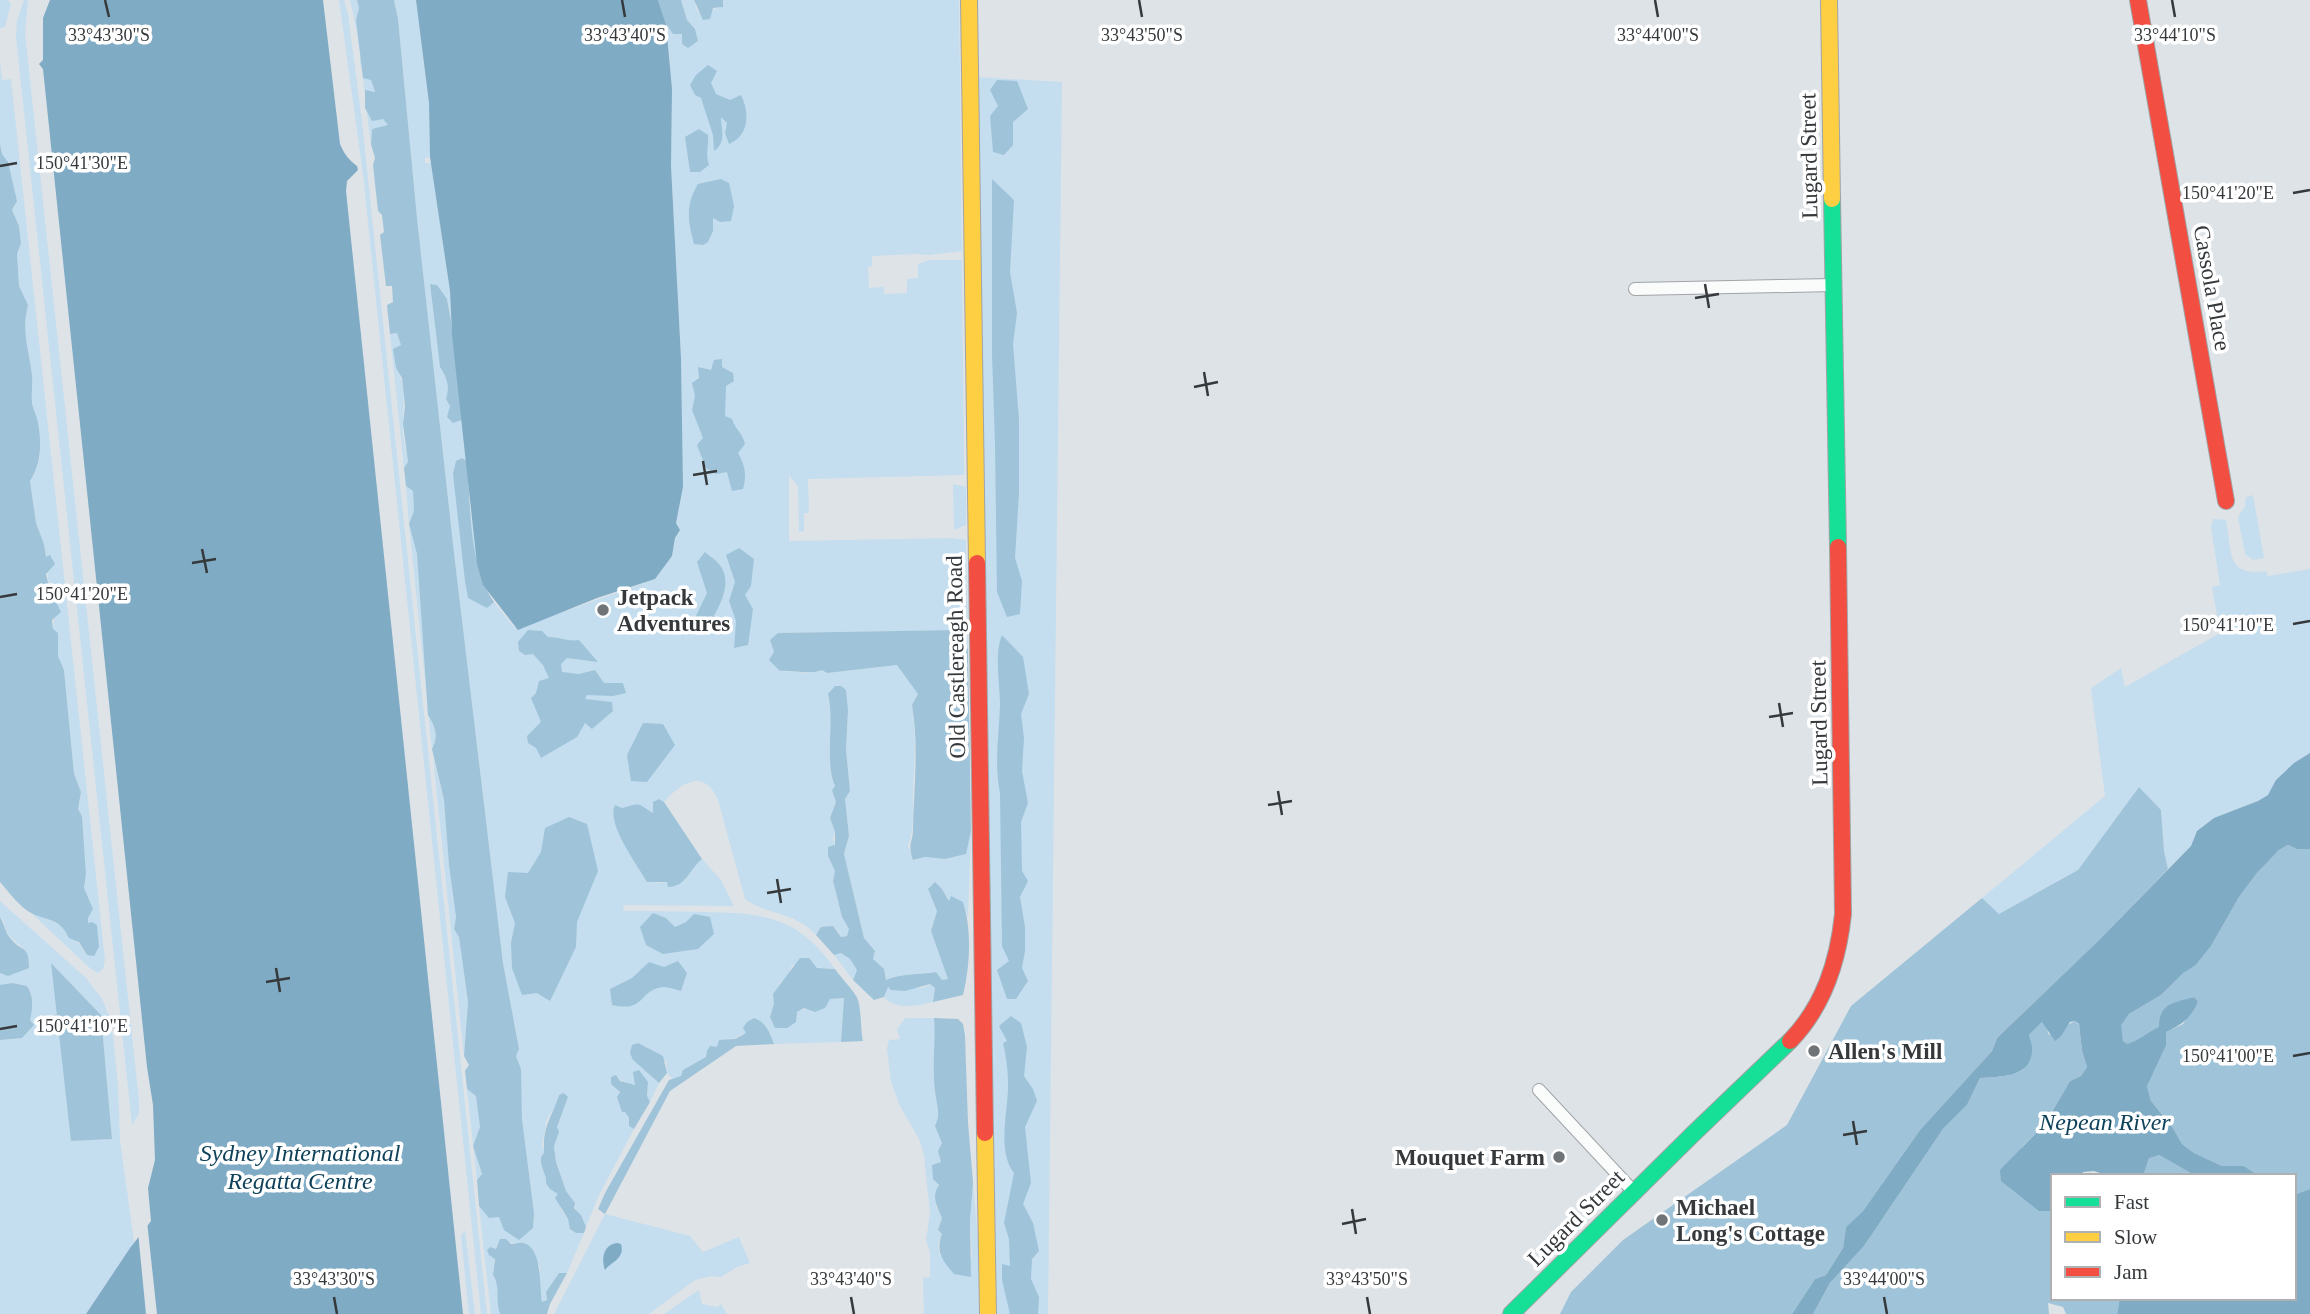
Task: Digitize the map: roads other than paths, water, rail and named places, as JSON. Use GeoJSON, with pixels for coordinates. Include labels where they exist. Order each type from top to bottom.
{"type":"FeatureCollection","features":[{"type":"Feature","properties":{"kind":"street","name":"Old Castlereagh Road"},"geometry":{"type":"LineString","coordinates":[[969,0],[988,1314]]}},
{"type":"Feature","properties":{"kind":"street","name":"Lugard Street"},"geometry":{"type":"LineString","coordinates":[[1511,1314],[1796,1035],[1815,1010],[1828,983],[1838,951],[1844,919],[1844,881],[1829,0]]}},
{"type":"Feature","properties":{"kind":"street","name":"Cassola Place"},"geometry":{"type":"LineString","coordinates":[[2138,0],[2226,501]]}},
{"type":"Feature","properties":{"kind":"street"},"geometry":{"type":"LineString","coordinates":[[1635,289],[1834,285]]}},
{"type":"Feature","properties":{"kind":"street"},"geometry":{"type":"LineString","coordinates":[[1539,1090],[1634,1192]]}},
{"type":"Feature","properties":{"kind":"water","name":"Sydney International Regatta Centre"},"geometry":{"type":"Polygon","coordinates":[[[50,0],[323,0],[340,144],[358,170],[347,181],[346,191],[463,1314],[86,1314],[151,1221],[148,1188],[155,1160],[153,1105],[43,69],[39,64],[43,60],[43,18],[50,0]]]}},
{"type":"Feature","properties":{"kind":"water"},"geometry":{"type":"Polygon","coordinates":[[[416,0],[658,0],[666,24],[672,89],[671,166],[681,358],[683,487],[676,523],[680,530],[675,538],[672,556],[655,579],[597,598],[518,630],[483,585],[477,564],[452,335],[450,291],[430,157],[429,103],[416,0]]]}},
{"type":"Feature","properties":{"kind":"water","name":"Nepean River"},"geometry":{"type":"Polygon","coordinates":[[[2310,753],[2310,849],[2297,849],[2288,845],[2279,850],[2239,897],[2211,946],[2196,965],[2183,973],[2161,995],[2129,1014],[2121,1025],[2123,1041],[2127,1044],[2159,1027],[2162,1013],[2169,1005],[2194,997],[2198,1001],[2186,1020],[2166,1032],[2166,1045],[2147,1086],[2151,1101],[2182,1144],[2194,1153],[2222,1166],[2244,1166],[2256,1174],[2192,1174],[2159,1155],[2149,1158],[2144,1174],[2103,1174],[2094,1171],[2082,1174],[2051,1174],[2051,1211],[2039,1211],[2001,1181],[2000,1170],[2045,1124],[2070,1081],[2081,1076],[2087,1067],[2079,1024],[2070,1022],[2055,1041],[2042,1022],[2029,1035],[2032,1052],[2025,1067],[2019,1072],[2004,1076],[1980,1078],[1967,1105],[1943,1129],[1864,1246],[1830,1283],[1813,1314],[1792,1314],[1815,1279],[1826,1275],[1843,1248],[1846,1227],[1863,1211],[1920,1130],[1992,1051],[1997,1038],[2097,942],[2191,846],[2197,831],[2214,818],[2268,795],[2276,780],[2294,763],[2310,753]]]}},
{"type":"Feature","properties":{"kind":"water"},"geometry":{"type":"Polygon","coordinates":[[[2310,1189],[2310,1314],[2117,1314],[2120,1300],[2296,1300],[2296,1194],[2310,1189]]]}},
{"type":"Feature","properties":{"kind":"water"},"geometry":{"type":"Polygon","coordinates":[[[612,1244],[621,1244],[621,1253],[605,1270],[604,1253],[612,1244]]]}},
{"type":"Feature","properties":{"kind":"place","name":"Jetpack Adventures"},"geometry":{"type":"Point","coordinates":[603,610]}},
{"type":"Feature","properties":{"kind":"place","name":"Allen's Mill"},"geometry":{"type":"Point","coordinates":[1814,1051]}},
{"type":"Feature","properties":{"kind":"place","name":"Mouquet Farm"},"geometry":{"type":"Point","coordinates":[1559,1157]}},
{"type":"Feature","properties":{"kind":"place","name":"Michael Long's Cottage"},"geometry":{"type":"Point","coordinates":[1662,1220]}}]}
